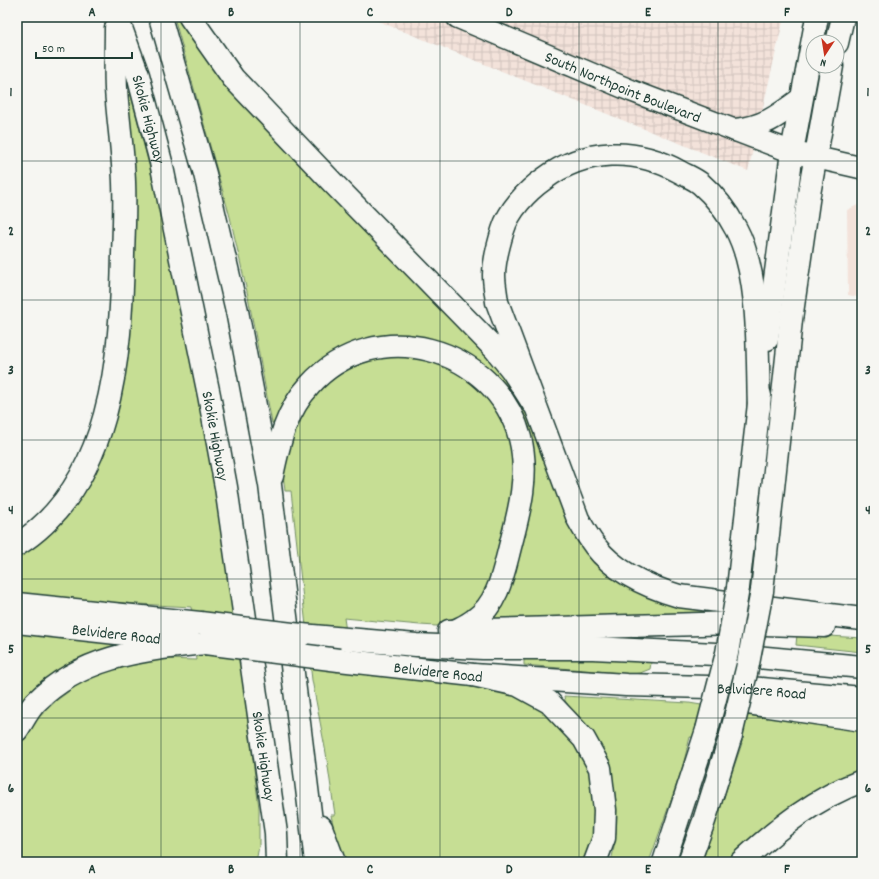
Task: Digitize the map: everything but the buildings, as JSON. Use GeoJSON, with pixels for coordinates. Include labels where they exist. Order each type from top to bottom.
{"type":"FeatureCollection","features":[{"type":"Feature","properties":{"kind":"main road"},"geometry":{"type":"LineString","coordinates":[[17,545],[50,519],[75,488],[101,431],[108,403],[115,365],[123,286],[124,183],[116,88],[116,17]]}},
{"type":"Feature","properties":{"kind":"main road","name":"Skokie Highway"},"geometry":{"type":"LineString","coordinates":[[116,17],[138,75],[161,162],[210,402],[226,487],[276,833],[277,862]]}},
{"type":"Feature","properties":{"kind":"main road"},"geometry":{"type":"LineString","coordinates":[[160,17],[201,160],[221,241],[237,311],[270,485],[316,862]]}},
{"type":"Feature","properties":{"kind":"main road"},"geometry":{"type":"LineString","coordinates":[[190,17],[233,78],[495,349],[512,370],[533,403]]}},
{"type":"Feature","properties":{"kind":"main road"},"geometry":{"type":"LineString","coordinates":[[664,862],[707,730],[727,653],[738,588],[759,408],[792,152],[817,17]]}},
{"type":"Feature","properties":{"kind":"main road"},"geometry":{"type":"LineString","coordinates":[[839,34],[843,17]]}},
{"type":"Feature","properties":{"kind":"main road"},"geometry":{"type":"LineString","coordinates":[[688,862],[704,821],[731,735],[748,669],[762,591],[791,320],[809,194],[831,74]]}},
{"type":"Feature","properties":{"kind":"main road"},"geometry":{"type":"LineString","coordinates":[[735,130],[752,128],[770,121],[801,99]]}},
{"type":"Feature","properties":{"kind":"main road"},"geometry":{"type":"LineString","coordinates":[[759,408],[756,318],[748,259],[737,231],[722,206],[700,183],[668,165],[643,157],[618,154],[596,156],[570,162],[551,173],[534,186],[517,204],[503,229],[494,274],[497,302],[533,403],[578,519],[595,547],[628,574],[654,588],[679,596],[862,619]]}},
{"type":"Feature","properties":{"kind":"main road"},"geometry":{"type":"LineString","coordinates":[[270,485],[280,437],[288,416],[310,384],[345,358],[383,347],[420,348],[451,357],[467,365],[494,390],[513,420],[523,454],[522,494],[501,581],[494,598],[475,620],[453,632]]}},
{"type":"Feature","properties":{"kind":"main road","name":"Belvidere Road"},"geometry":{"type":"LineString","coordinates":[[17,604],[203,633],[300,635],[473,674],[626,685],[750,688],[862,698]]}},
{"type":"Feature","properties":{"kind":"main road","name":"Belvidere Road"},"geometry":{"type":"LineString","coordinates":[[17,622],[339,643],[475,648],[593,648],[736,655],[862,667]]}},
{"type":"Feature","properties":{"kind":"main road"},"geometry":{"type":"LineString","coordinates":[[339,643],[384,628],[453,632],[736,623],[862,629]]}},
{"type":"Feature","properties":{"kind":"main road"},"geometry":{"type":"LineString","coordinates":[[17,730],[36,702],[59,684],[109,658],[203,633]]}},
{"type":"Feature","properties":{"kind":"main road"},"geometry":{"type":"LineString","coordinates":[[473,674],[518,685],[549,702],[584,739],[600,768],[605,810],[604,838],[595,862]]}},
{"type":"Feature","properties":{"kind":"main road"},"geometry":{"type":"LineString","coordinates":[[626,685],[862,720]]}},
{"type":"Feature","properties":{"kind":"main road"},"geometry":{"type":"LineString","coordinates":[[307,781],[334,862]]}},
{"type":"Feature","properties":{"kind":"main road"},"geometry":{"type":"LineString","coordinates":[[741,862],[772,834],[799,813],[846,787],[862,781]]}},
{"type":"Feature","properties":{"kind":"main road"},"geometry":{"type":"LineString","coordinates":[[265,862],[276,833]]}},
{"type":"Feature","properties":{"kind":"street","name":"South Northpoint Boulevard"},"geometry":{"type":"LineString","coordinates":[[457,17],[632,91],[792,152],[862,168]]}},
{"type":"Feature","properties":{"kind":"shaded area"},"geometry":{"type":"Polygon","coordinates":[[[368,17],[784,17],[748,171],[368,17]]]}},
{"type":"Feature","properties":{"kind":"shaded area"},"geometry":{"type":"Polygon","coordinates":[[[862,203],[862,298],[848,295],[847,210],[862,203]]]}},
{"type":"Feature","properties":{"kind":"green space"},"geometry":{"type":"Polygon","coordinates":[[[174,17],[183,17],[516,387],[593,555],[716,610],[716,616],[480,626],[532,482],[485,368],[374,343],[274,425],[272,423],[248,296],[230,217],[174,17]]]}},
{"type":"Feature","properties":{"kind":"green space"},"geometry":{"type":"Polygon","coordinates":[[[125,92],[130,92],[162,215],[195,360],[229,571],[259,808],[259,846],[256,862],[17,862],[17,746],[36,720],[57,700],[83,681],[123,664],[163,659],[197,660],[191,607],[17,597],[17,559],[46,537],[62,522],[78,500],[111,428],[121,396],[129,333],[125,92]]]}},
{"type":"Feature","properties":{"kind":"green space"},"geometry":{"type":"Polygon","coordinates":[[[413,354],[466,373],[507,423],[516,480],[488,596],[452,624],[436,626],[344,618],[352,672],[508,689],[564,725],[597,783],[592,862],[341,862],[331,815],[335,815],[326,753],[312,680],[291,491],[285,491],[283,455],[302,404],[356,361],[413,354]]]}},
{"type":"Feature","properties":{"kind":"green space"},"geometry":{"type":"Polygon","coordinates":[[[17,629],[152,643],[124,650],[17,721],[17,629]]]}},
{"type":"Feature","properties":{"kind":"green space"},"geometry":{"type":"Polygon","coordinates":[[[797,634],[862,638],[862,652],[796,645],[797,634]]]}},
{"type":"Feature","properties":{"kind":"green space"},"geometry":{"type":"Polygon","coordinates":[[[524,658],[646,660],[651,663],[650,669],[632,674],[524,665],[524,658]]]}},
{"type":"Feature","properties":{"kind":"green space"},"geometry":{"type":"Polygon","coordinates":[[[564,696],[689,703],[862,731],[862,777],[735,862],[702,862],[742,743],[690,737],[682,769],[649,862],[611,862],[617,816],[613,782],[603,758],[566,702],[564,696]]]}}]}
